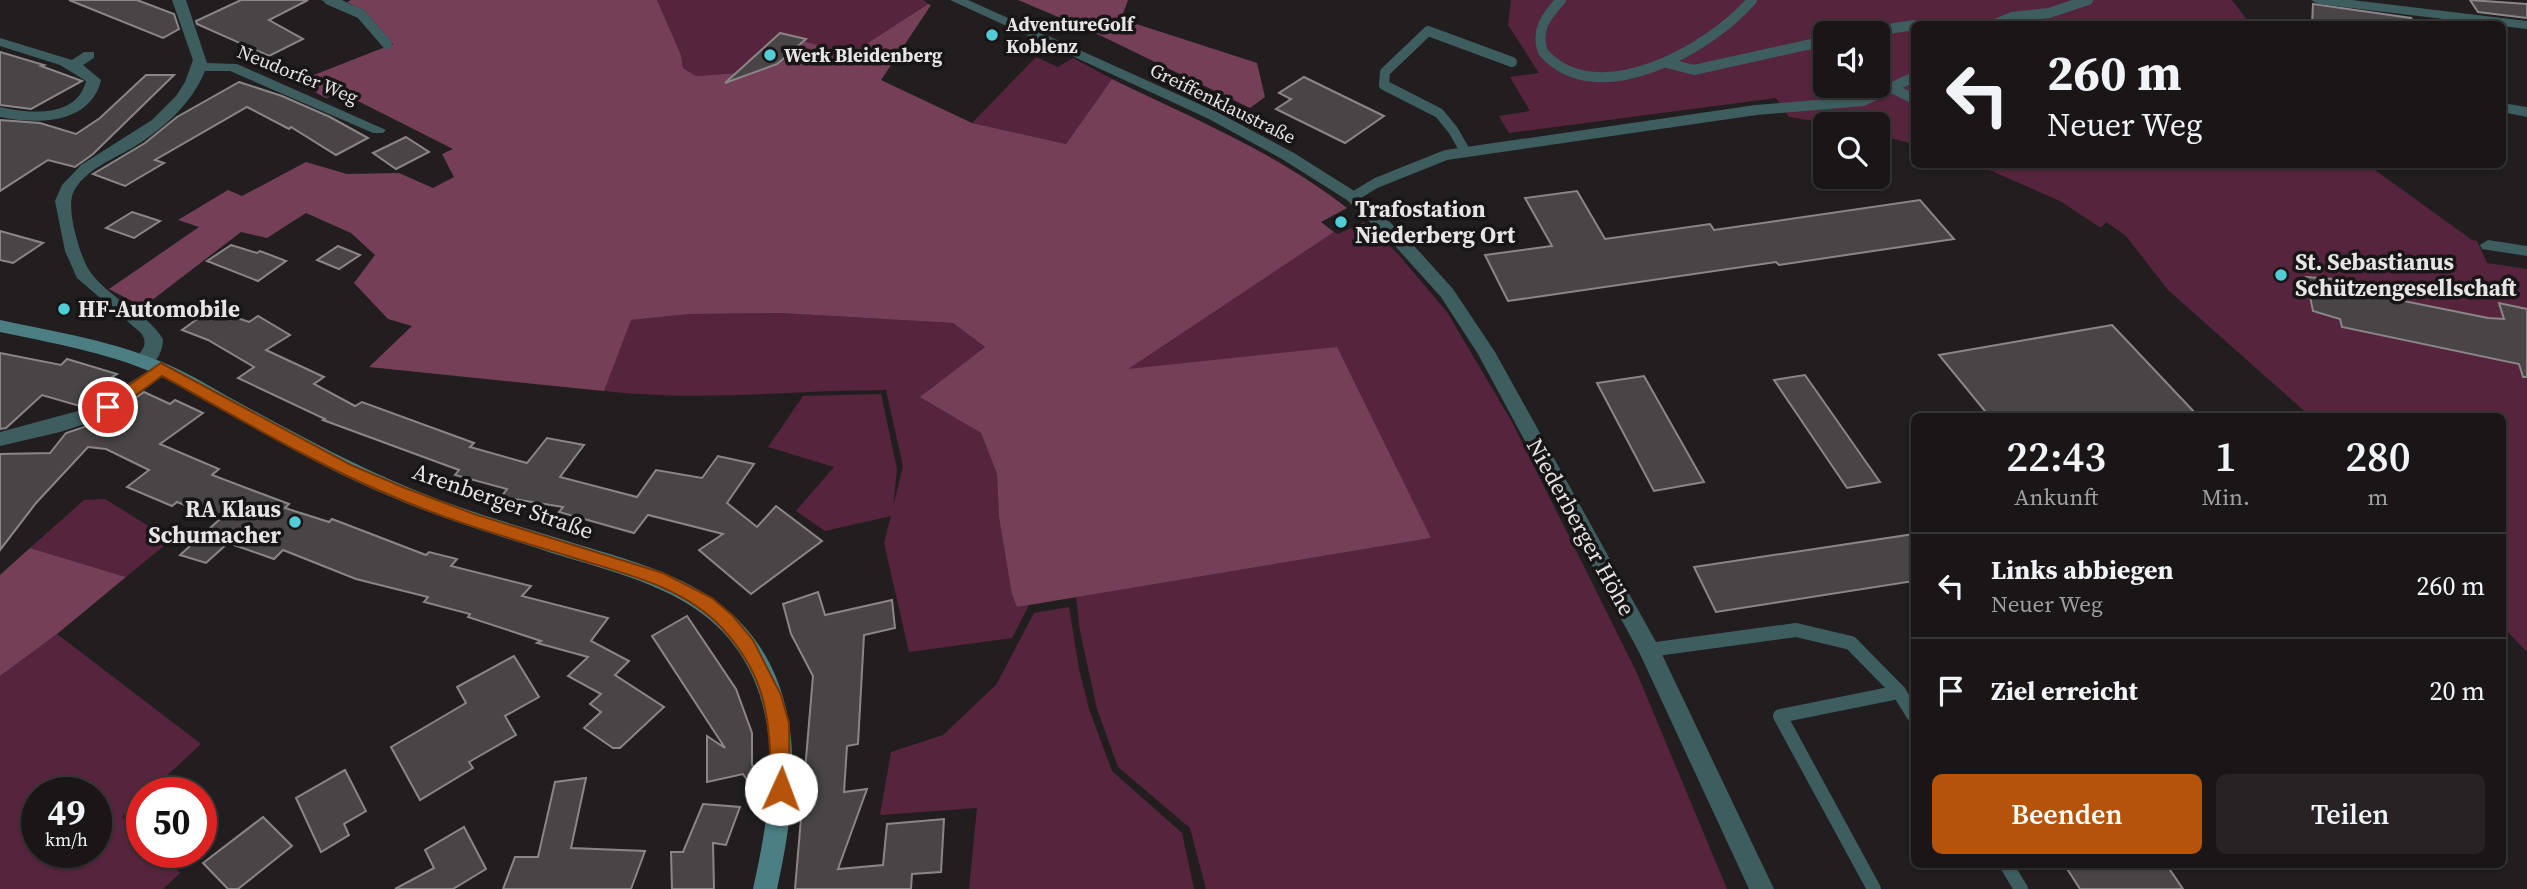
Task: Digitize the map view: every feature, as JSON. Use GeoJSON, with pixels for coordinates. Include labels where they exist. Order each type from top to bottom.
{"type":"FeatureCollection","features":[{"type":"Feature","properties":{"kind":"main road","name":"Arenberger Straße"},"geometry":{"type":"LineString","coordinates":[[0,327],[152,365],[345,469],[400,493],[468,519],[657,578],[706,603],[727,622],[746,645],[772,695],[779,723],[781,789],[778,824],[765,889]]}},
{"type":"Feature","properties":{"kind":"street","name":"Neudorfer Weg"},"geometry":{"type":"LineString","coordinates":[[179,0],[183,23],[200,60],[200,67],[232,67],[378,131]]}},
{"type":"Feature","properties":{"kind":"street","name":"Greiffenklaustraße"},"geometry":{"type":"LineString","coordinates":[[957,0],[1212,115],[1287,156],[1353,197]]}},
{"type":"Feature","properties":{"kind":"street"},"geometry":{"type":"LineString","coordinates":[[2318,0],[2494,21]]}},
{"type":"Feature","properties":{"kind":"street"},"geometry":{"type":"LineString","coordinates":[[2506,22],[2527,25]]}},
{"type":"Feature","properties":{"kind":"street"},"geometry":{"type":"LineString","coordinates":[[0,42],[72,66],[90,74],[94,80],[90,95],[80,104],[51,116],[0,113]]}},
{"type":"Feature","properties":{"kind":"street"},"geometry":{"type":"LineString","coordinates":[[72,66],[89,55]]}},
{"type":"Feature","properties":{"kind":"street"},"geometry":{"type":"LineString","coordinates":[[0,439],[96,413],[152,365],[155,339],[142,323],[103,294],[84,275],[77,263],[61,206],[68,187],[87,168],[142,135],[175,108],[200,67]]}},
{"type":"Feature","properties":{"kind":"street"},"geometry":{"type":"LineString","coordinates":[[2506,108],[2527,112]]}},
{"type":"Feature","properties":{"kind":"street","name":"Niederberger Höhe"},"geometry":{"type":"LineString","coordinates":[[1353,197],[1401,242],[1447,293],[1473,332],[1649,650],[1762,889]]}},
{"type":"Feature","properties":{"kind":"street"},"geometry":{"type":"LineString","coordinates":[[2488,245],[2527,251]]}},
{"type":"Feature","properties":{"kind":"lane"},"geometry":{"type":"LineString","coordinates":[[328,0],[361,14],[387,44]]}},
{"type":"Feature","properties":{"kind":"lane"},"geometry":{"type":"LineString","coordinates":[[1561,0],[1549,12],[1538,32],[1538,46],[1551,62],[1577,74],[1639,72],[1667,63],[1710,39],[1738,18],[1754,1]]}},
{"type":"Feature","properties":{"kind":"lane"},"geometry":{"type":"LineString","coordinates":[[2002,21],[2012,17],[2049,13],[2088,0]]}},
{"type":"Feature","properties":{"kind":"lane"},"geometry":{"type":"LineString","coordinates":[[1890,29],[1911,25]]}},
{"type":"Feature","properties":{"kind":"lane"},"geometry":{"type":"LineString","coordinates":[[1465,151],[1448,119],[1426,105],[1396,96],[1384,85],[1385,72],[1429,32],[1512,62]]}},
{"type":"Feature","properties":{"kind":"lane"},"geometry":{"type":"LineString","coordinates":[[1667,63],[1694,70],[1813,44]]}},
{"type":"Feature","properties":{"kind":"lane"},"geometry":{"type":"LineString","coordinates":[[1353,197],[1376,183],[1446,155],[1756,110],[1863,101],[1911,78]]}},
{"type":"Feature","properties":{"kind":"lane"},"geometry":{"type":"LineString","coordinates":[[1892,88],[1911,98]]}},
{"type":"Feature","properties":{"kind":"lane"},"geometry":{"type":"LineString","coordinates":[[1649,650],[1796,630],[1851,643],[1899,692],[1911,711]]}},
{"type":"Feature","properties":{"kind":"lane"},"geometry":{"type":"LineString","coordinates":[[1874,889],[1780,716],[1899,692]]}},
{"type":"Feature","properties":{"kind":"lane"},"geometry":{"type":"LineString","coordinates":[[2008,868],[2021,889]]}},
{"type":"Feature","properties":{"kind":"shaded area"},"geometry":{"type":"Polygon","coordinates":[[[657,0],[924,0],[928,4],[860,48],[836,50],[803,41],[777,64],[754,72],[696,76],[683,68],[681,55],[657,0]]]}},
{"type":"Feature","properties":{"kind":"shaded area"},"geometry":{"type":"Polygon","coordinates":[[[657,0],[681,55],[683,68],[696,76],[754,72],[777,64],[803,41],[836,50],[860,48],[928,4],[931,5],[881,80],[972,123],[1066,144],[1112,79],[1203,122],[1292,170],[1347,208],[1321,222],[1334,232],[1128,369],[1337,347],[1431,538],[1017,607],[1012,594],[999,517],[997,474],[981,433],[920,397],[985,347],[953,323],[780,313],[690,314],[631,320],[604,391],[369,367],[412,326],[388,319],[354,283],[375,255],[351,233],[306,213],[267,238],[241,232],[143,307],[109,289],[199,227],[178,220],[228,190],[242,196],[306,162],[347,174],[399,173],[433,188],[454,177],[442,154],[453,149],[342,93],[326,98],[296,82],[393,44],[365,11],[347,2],[657,0]]]}},
{"type":"Feature","properties":{"kind":"shaded area"},"geometry":{"type":"Polygon","coordinates":[[[1018,0],[1128,0],[1121,19],[1257,63],[1265,97],[1250,108],[1089,30],[1018,0]]]}},
{"type":"Feature","properties":{"kind":"shaded area"},"geometry":{"type":"Polygon","coordinates":[[[1511,0],[2232,0],[2248,21],[1911,21],[1911,143],[1890,138],[1890,112],[1813,112],[1813,121],[1789,117],[1776,98],[1509,133],[1499,116],[1530,111],[1510,77],[1539,73],[1508,25],[1511,0]]]}},
{"type":"Feature","properties":{"kind":"shaded area"},"geometry":{"type":"Polygon","coordinates":[[[1036,57],[1058,67],[1073,58],[1112,79],[1066,144],[972,123],[1036,57]]]}},
{"type":"Feature","properties":{"kind":"shaded area"},"geometry":{"type":"Polygon","coordinates":[[[1985,168],[2372,168],[2477,241],[2487,263],[2527,269],[2527,652],[2506,630],[2506,413],[2307,413],[2168,290],[2126,236],[2106,222],[2101,228],[2060,201],[1985,168]]]}},
{"type":"Feature","properties":{"kind":"shaded area"},"geometry":{"type":"Polygon","coordinates":[[[1364,222],[1398,254],[1447,312],[1512,422],[1636,671],[1727,889],[1206,889],[1190,828],[1118,767],[1097,709],[1080,631],[1076,597],[1431,538],[1126,369],[1334,232],[1338,234],[1364,222]]]}},
{"type":"Feature","properties":{"kind":"shaded area"},"geometry":{"type":"Polygon","coordinates":[[[780,313],[953,323],[985,347],[921,397],[981,433],[997,474],[999,517],[1017,607],[1029,605],[1012,638],[909,652],[884,543],[891,516],[825,531],[796,511],[834,467],[768,447],[803,396],[881,394],[897,469],[893,507],[903,466],[886,390],[710,396],[604,391],[630,320],[690,314],[780,313]]]}},
{"type":"Feature","properties":{"kind":"shaded area"},"geometry":{"type":"Polygon","coordinates":[[[105,499],[171,540],[126,577],[30,548],[84,500],[105,499]]]}},
{"type":"Feature","properties":{"kind":"shaded area"},"geometry":{"type":"Polygon","coordinates":[[[30,548],[126,577],[57,634],[0,676],[0,575],[30,548]]]}},
{"type":"Feature","properties":{"kind":"shaded area"},"geometry":{"type":"Polygon","coordinates":[[[1069,607],[1079,669],[1089,709],[1112,771],[1182,833],[1194,889],[969,889],[977,808],[880,815],[891,752],[943,735],[996,685],[1034,613],[1069,607]]]}},
{"type":"Feature","properties":{"kind":"shaded area"},"geometry":{"type":"Polygon","coordinates":[[[57,634],[201,744],[165,777],[126,777],[126,813],[122,817],[126,821],[126,868],[175,868],[180,873],[163,889],[0,889],[0,676],[57,634]]]}},
{"type":"Feature","properties":{"kind":"building"},"geometry":{"type":"Polygon","coordinates":[[[69,0],[137,0],[174,14],[179,29],[163,38],[69,0]]]}},
{"type":"Feature","properties":{"kind":"building"},"geometry":{"type":"Polygon","coordinates":[[[241,0],[308,0],[269,20],[303,39],[269,56],[197,24],[196,21],[241,0]]]}},
{"type":"Feature","properties":{"kind":"building"},"geometry":{"type":"Polygon","coordinates":[[[2470,0],[2527,4],[2527,18],[2478,12],[2470,0]]]}},
{"type":"Feature","properties":{"kind":"building"},"geometry":{"type":"Polygon","coordinates":[[[2313,4],[2411,18],[2413,21],[2312,21],[2313,4]]]}},
{"type":"Feature","properties":{"kind":"building"},"geometry":{"type":"Polygon","coordinates":[[[780,33],[806,39],[777,64],[725,83],[780,33]]]}},
{"type":"Feature","properties":{"kind":"building"},"geometry":{"type":"Polygon","coordinates":[[[0,52],[44,65],[41,66],[82,81],[31,109],[0,105],[0,52]]]}},
{"type":"Feature","properties":{"kind":"building"},"geometry":{"type":"Polygon","coordinates":[[[146,75],[174,75],[93,154],[75,167],[48,160],[0,191],[0,120],[40,123],[76,134],[100,118],[146,75]]]}},
{"type":"Feature","properties":{"kind":"building"},"geometry":{"type":"Polygon","coordinates":[[[1304,77],[1384,116],[1345,143],[1276,109],[1291,99],[1279,93],[1304,77]]]}},
{"type":"Feature","properties":{"kind":"building"},"geometry":{"type":"Polygon","coordinates":[[[239,82],[282,96],[330,117],[368,138],[336,155],[291,127],[289,129],[247,107],[155,160],[164,163],[125,186],[93,174],[145,143],[177,117],[239,82]]]}},
{"type":"Feature","properties":{"kind":"building"},"geometry":{"type":"Polygon","coordinates":[[[406,137],[429,152],[396,169],[373,153],[406,137]]]}},
{"type":"Feature","properties":{"kind":"building"},"geometry":{"type":"Polygon","coordinates":[[[1577,191],[1605,239],[1710,224],[1714,230],[1920,200],[1954,239],[1508,301],[1485,255],[1552,246],[1525,198],[1577,191]]]}},
{"type":"Feature","properties":{"kind":"building"},"geometry":{"type":"Polygon","coordinates":[[[132,212],[160,221],[134,238],[106,228],[132,212]]]}},
{"type":"Feature","properties":{"kind":"building"},"geometry":{"type":"Polygon","coordinates":[[[0,231],[43,243],[13,263],[0,260],[0,231]]]}},
{"type":"Feature","properties":{"kind":"building"},"geometry":{"type":"Polygon","coordinates":[[[231,245],[257,253],[260,251],[286,261],[258,281],[207,261],[231,245]]]}},
{"type":"Feature","properties":{"kind":"building"},"geometry":{"type":"Polygon","coordinates":[[[338,246],[360,255],[339,269],[317,260],[338,246]]]}},
{"type":"Feature","properties":{"kind":"building"},"geometry":{"type":"Polygon","coordinates":[[[2306,277],[2333,279],[2334,287],[2488,318],[2504,319],[2499,303],[2527,309],[2527,377],[2523,377],[2519,364],[2342,327],[2340,319],[2313,311],[2306,277]]]}},
{"type":"Feature","properties":{"kind":"building"},"geometry":{"type":"Polygon","coordinates":[[[211,309],[249,322],[258,316],[290,335],[266,350],[324,377],[314,384],[355,406],[362,402],[474,443],[470,447],[527,463],[547,438],[584,445],[560,477],[637,497],[656,470],[702,478],[718,456],[754,464],[727,503],[757,527],[776,506],[822,541],[751,594],[699,550],[723,534],[648,515],[634,533],[559,512],[563,507],[501,497],[507,489],[455,475],[459,470],[323,420],[325,419],[238,378],[254,367],[208,340],[182,330],[211,309]]]}},
{"type":"Feature","properties":{"kind":"building"},"geometry":{"type":"Polygon","coordinates":[[[2112,325],[2195,413],[1987,413],[1939,355],[2112,325]]]}},
{"type":"Feature","properties":{"kind":"building"},"geometry":{"type":"Polygon","coordinates":[[[0,353],[61,365],[67,359],[117,374],[112,377],[124,383],[83,407],[42,395],[6,428],[0,429],[0,353]]]}},
{"type":"Feature","properties":{"kind":"building"},"geometry":{"type":"Polygon","coordinates":[[[1805,375],[1880,482],[1847,488],[1774,380],[1805,375]]]}},
{"type":"Feature","properties":{"kind":"building"},"geometry":{"type":"Polygon","coordinates":[[[1644,376],[1704,482],[1654,491],[1597,383],[1644,376]]]}},
{"type":"Feature","properties":{"kind":"building"},"geometry":{"type":"Polygon","coordinates":[[[144,392],[170,404],[175,400],[203,413],[160,444],[219,469],[212,475],[289,504],[285,508],[329,522],[332,519],[426,555],[429,552],[457,559],[451,566],[531,586],[522,596],[608,618],[591,641],[629,661],[615,675],[664,707],[620,748],[613,748],[584,728],[601,712],[590,704],[601,694],[568,676],[588,657],[537,643],[541,641],[468,617],[470,614],[424,602],[428,597],[356,579],[283,550],[274,559],[228,543],[206,563],[180,555],[220,519],[177,502],[172,506],[127,487],[149,470],[106,449],[88,447],[36,503],[0,550],[0,454],[50,453],[66,433],[105,420],[144,392]]]}},
{"type":"Feature","properties":{"kind":"building"},"geometry":{"type":"Polygon","coordinates":[[[1911,534],[1911,581],[1716,612],[1694,567],[1911,534]]]}},
{"type":"Feature","properties":{"kind":"building"},"geometry":{"type":"Polygon","coordinates":[[[818,592],[825,615],[892,600],[895,628],[864,635],[858,744],[847,746],[844,792],[867,789],[838,869],[883,865],[887,824],[944,819],[941,872],[912,874],[911,889],[795,889],[813,676],[791,634],[783,604],[818,592]]]}},
{"type":"Feature","properties":{"kind":"building"},"geometry":{"type":"Polygon","coordinates":[[[687,616],[736,689],[752,733],[752,765],[760,770],[752,772],[753,789],[743,774],[707,782],[707,736],[725,748],[652,636],[687,616]]]}},
{"type":"Feature","properties":{"kind":"building"},"geometry":{"type":"Polygon","coordinates":[[[514,656],[539,697],[505,716],[516,735],[469,762],[473,768],[420,800],[391,747],[466,703],[457,687],[514,656]]]}},
{"type":"Feature","properties":{"kind":"building"},"geometry":{"type":"Polygon","coordinates":[[[345,770],[366,811],[344,824],[349,835],[321,852],[296,798],[345,770]]]}},
{"type":"Feature","properties":{"kind":"building"},"geometry":{"type":"Polygon","coordinates":[[[586,778],[571,848],[645,851],[631,889],[503,889],[515,857],[538,857],[555,782],[586,778]]]}},
{"type":"Feature","properties":{"kind":"building"},"geometry":{"type":"Polygon","coordinates":[[[703,804],[740,807],[726,845],[713,843],[714,889],[672,889],[671,852],[683,852],[703,804]]]}},
{"type":"Feature","properties":{"kind":"building"},"geometry":{"type":"Polygon","coordinates":[[[263,817],[292,846],[238,889],[228,889],[208,868],[217,868],[217,852],[263,817]]]}},
{"type":"Feature","properties":{"kind":"building"},"geometry":{"type":"Polygon","coordinates":[[[464,827],[486,869],[453,889],[395,889],[434,868],[425,850],[464,827]]]}},
{"type":"Feature","properties":{"kind":"building"},"geometry":{"type":"Polygon","coordinates":[[[2067,868],[2169,868],[2183,889],[2080,889],[2067,868]]]}},
{"type":"Feature","properties":{"kind":"place","name":"AdventureGolf Koblenz"},"geometry":{"type":"Point","coordinates":[992,35]}},
{"type":"Feature","properties":{"kind":"place","name":"Werk Bleidenberg"},"geometry":{"type":"Point","coordinates":[770,55]}},
{"type":"Feature","properties":{"kind":"place","name":"Trafostation Niederberg Ort"},"geometry":{"type":"Point","coordinates":[1341,222]}},
{"type":"Feature","properties":{"kind":"place","name":"St. Sebastianus Schützengesellschaft"},"geometry":{"type":"Point","coordinates":[2281,275]}},
{"type":"Feature","properties":{"kind":"place","name":"HF-Automobile"},"geometry":{"type":"Point","coordinates":[64,309]}},
{"type":"Feature","properties":{"kind":"place","name":"RA Klaus Schumacher"},"geometry":{"type":"Point","coordinates":[295,522]}},
{"type":"Feature","properties":{"kind":"route"},"geometry":{"type":"LineString","coordinates":[[108,407],[161,369],[345,469],[400,493],[468,519],[657,578],[706,603],[727,622],[746,645],[772,695],[782,752],[781,789]]}}]}
